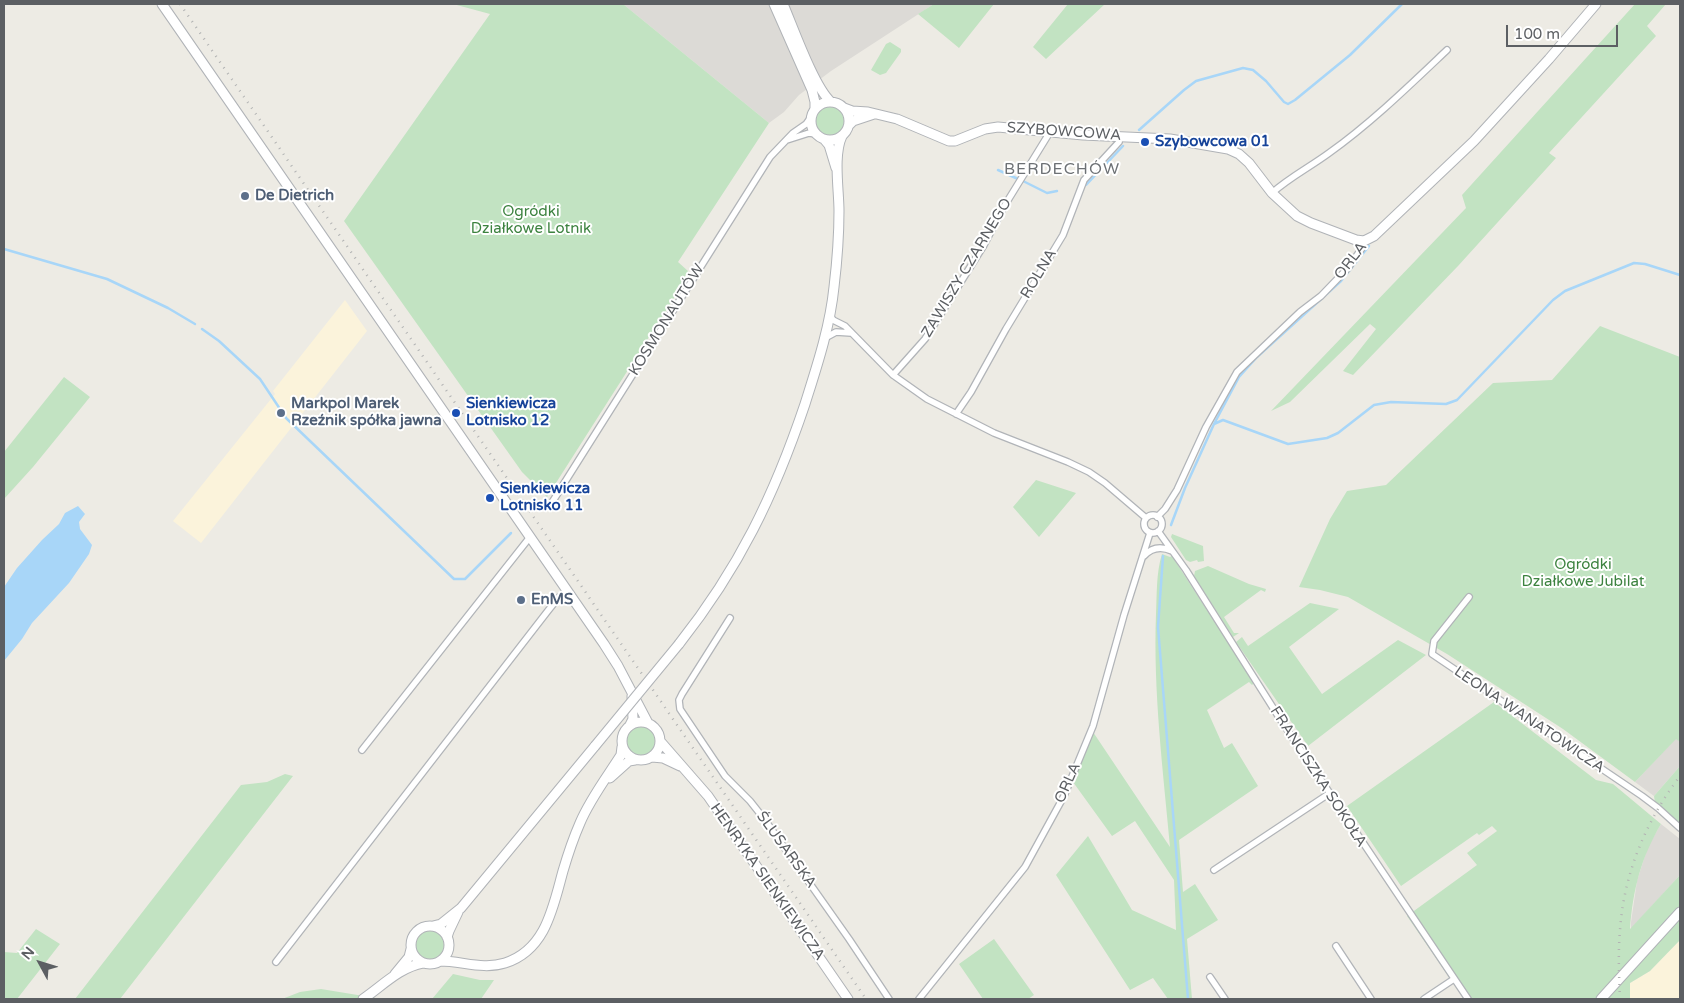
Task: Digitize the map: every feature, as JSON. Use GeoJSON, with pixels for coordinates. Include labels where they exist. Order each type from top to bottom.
{"type":"FeatureCollection","features":[{"type":"Feature","properties":{"kind":"main road"},"geometry":{"type":"LineString","coordinates":[[162,4],[568,591],[618,666],[648,723],[658,732],[660,742],[658,750],[652,757],[644,760],[629,761],[604,783]]}},
{"type":"Feature","properties":{"kind":"main road"},"geometry":{"type":"LineString","coordinates":[[774,4],[812,90],[815,102],[812,126],[829,145],[836,168]]}},
{"type":"Feature","properties":{"kind":"main road"},"geometry":{"type":"LineString","coordinates":[[783,4],[817,81],[826,97],[844,108],[849,116],[849,125]]}},
{"type":"Feature","properties":{"kind":"main road","name":"ORLA"},"geometry":{"type":"LineString","coordinates":[[1364,241],[1374,236],[1474,141],[1544,66],[1596,4]]}},
{"type":"Feature","properties":{"kind":"main road"},"geometry":{"type":"LineString","coordinates":[[813,113],[822,103],[832,102]]}},
{"type":"Feature","properties":{"kind":"main road","name":"SZYBOWCOWA"},"geometry":{"type":"LineString","coordinates":[[844,108],[896,119],[949,141],[955,141],[975,131],[992,128],[1170,139],[1228,149],[1239,154],[1272,193],[1298,216],[1311,223],[1356,240],[1364,241]]}},
{"type":"Feature","properties":{"kind":"main road"},"geometry":{"type":"LineString","coordinates":[[393,977],[409,957],[411,940],[416,932],[424,927],[441,924],[460,908],[679,644],[720,588],[757,524],[776,483],[792,441],[825,338],[830,315],[839,245],[839,200],[836,168],[838,144],[853,121],[874,114]]}},
{"type":"Feature","properties":{"kind":"main road"},"geometry":{"type":"LineString","coordinates":[[820,137],[833,140],[842,136]]}},
{"type":"Feature","properties":{"kind":"main road"},"geometry":{"type":"LineString","coordinates":[[440,961],[486,966],[504,963],[524,953],[538,939],[551,914],[569,851],[580,822],[621,755],[622,738],[633,719],[632,695]]}},
{"type":"Feature","properties":{"kind":"main road"},"geometry":{"type":"LineString","coordinates":[[630,726],[639,722],[648,723]]}},
{"type":"Feature","properties":{"kind":"main road","name":"HENRYKA SIENKIEWICZA"},"geometry":{"type":"LineString","coordinates":[[660,742],[708,796],[848,999]]}},
{"type":"Feature","properties":{"kind":"main road"},"geometry":{"type":"LineString","coordinates":[[622,747],[628,756],[635,760]]}},
{"type":"Feature","properties":{"kind":"main road","name":"HENRYKA SIENKIEWICZA"},"geometry":{"type":"LineString","coordinates":[[652,757],[663,758],[682,767]]}},
{"type":"Feature","properties":{"kind":"main road"},"geometry":{"type":"LineString","coordinates":[[363,999],[393,977],[416,964],[432,964],[440,961],[446,955],[448,931],[460,908]]}},
{"type":"Feature","properties":{"kind":"main road"},"geometry":{"type":"LineString","coordinates":[[1601,999],[1680,912]]}},
{"type":"Feature","properties":{"kind":"main road"},"geometry":{"type":"LineString","coordinates":[[433,926],[442,930],[452,952],[470,965]]}},
{"type":"Feature","properties":{"kind":"main road"},"geometry":{"type":"LineString","coordinates":[[411,949],[415,958],[422,963]]}},
{"type":"Feature","properties":{"kind":"street"},"geometry":{"type":"LineString","coordinates":[[1272,193],[1282,184],[1329,154],[1369,122],[1446,50]]}},
{"type":"Feature","properties":{"kind":"street","name":"KOSMONAUTÓW"},"geometry":{"type":"LineString","coordinates":[[551,504],[770,157],[793,133],[806,124],[813,113]]}},
{"type":"Feature","properties":{"kind":"street","name":"ZAWISZY CZARNEGO"},"geometry":{"type":"LineString","coordinates":[[893,375],[925,339],[984,245],[1005,205],[1050,132]]}},
{"type":"Feature","properties":{"kind":"street","name":"KOSMONAUTÓW"},"geometry":{"type":"LineString","coordinates":[[787,140],[809,133],[820,137]]}},
{"type":"Feature","properties":{"kind":"street","name":"ROLNA"},"geometry":{"type":"LineString","coordinates":[[956,414],[971,392],[1010,322],[1063,234],[1084,180],[1119,142],[1120,136]]}},
{"type":"Feature","properties":{"kind":"street","name":"ORLA"},"geometry":{"type":"LineString","coordinates":[[1157,517],[1165,509],[1177,490],[1206,427],[1237,372],[1300,312],[1321,296],[1348,268],[1362,248],[1364,241]]}},
{"type":"Feature","properties":{"kind":"street"},"geometry":{"type":"LineString","coordinates":[[830,315],[834,320],[845,326],[893,375],[927,399],[994,433],[1089,472],[1146,518]]}},
{"type":"Feature","properties":{"kind":"street"},"geometry":{"type":"LineString","coordinates":[[825,338],[836,332],[851,333]]}},
{"type":"Feature","properties":{"kind":"street"},"geometry":{"type":"LineString","coordinates":[[1149,516],[1157,517],[1161,524],[1158,531],[1150,533],[1144,527],[1146,518],[1149,516]]}},
{"type":"Feature","properties":{"kind":"street","name":"FRANCISZKA SOKOŁA"},"geometry":{"type":"LineString","coordinates":[[1158,531],[1174,552],[1377,867],[1468,999]]}},
{"type":"Feature","properties":{"kind":"street","name":"ORLA"},"geometry":{"type":"LineString","coordinates":[[919,999],[1025,867],[1064,796],[1093,726],[1150,533]]}},
{"type":"Feature","properties":{"kind":"street"},"geometry":{"type":"LineString","coordinates":[[362,750],[530,537]]}},
{"type":"Feature","properties":{"kind":"street"},"geometry":{"type":"LineString","coordinates":[[1142,558],[1149,550],[1155,548],[1169,549],[1174,552]]}},
{"type":"Feature","properties":{"kind":"street"},"geometry":{"type":"LineString","coordinates":[[276,962],[559,597],[568,591]]}},
{"type":"Feature","properties":{"kind":"street","name":"LEONA WANATOWICZA"},"geometry":{"type":"LineString","coordinates":[[1469,597],[1434,641],[1432,654],[1642,796],[1680,828]]}},
{"type":"Feature","properties":{"kind":"street","name":"ŚLUSARSKA"},"geometry":{"type":"LineString","coordinates":[[730,618],[682,694],[679,704],[680,710],[725,776],[750,801],[765,820],[889,999]]}},
{"type":"Feature","properties":{"kind":"street"},"geometry":{"type":"LineString","coordinates":[[1214,870],[1330,792]]}},
{"type":"Feature","properties":{"kind":"street"},"geometry":{"type":"LineString","coordinates":[[1336,946],[1371,999]]}},
{"type":"Feature","properties":{"kind":"street"},"geometry":{"type":"LineString","coordinates":[[1210,977],[1225,999]]}},
{"type":"Feature","properties":{"kind":"street"},"geometry":{"type":"LineString","coordinates":[[1424,999],[1454,979]]}},
{"type":"Feature","properties":{"kind":"shaded area"},"geometry":{"type":"Polygon","coordinates":[[[623,4],[934,4],[831,71],[799,95],[784,112],[769,123],[623,4]]]}},
{"type":"Feature","properties":{"kind":"shaded area","name":"Markpol Marek Rzeźnik spółka jawna"},"geometry":{"type":"Polygon","coordinates":[[[345,300],[367,331],[201,543],[173,521],[275,394],[273,391],[345,300]]]}},
{"type":"Feature","properties":{"kind":"shaded area"},"geometry":{"type":"Polygon","coordinates":[[[1676,738],[1680,742],[1680,766],[1654,796],[1635,782],[1676,738]]]}},
{"type":"Feature","properties":{"kind":"shaded area"},"geometry":{"type":"Polygon","coordinates":[[[1661,824],[1680,839],[1680,875],[1631,929],[1637,881],[1648,846],[1661,824]]]}},
{"type":"Feature","properties":{"kind":"shaded area"},"geometry":{"type":"Polygon","coordinates":[[[1680,940],[1680,999],[1630,999],[1630,983],[1650,971],[1680,940]]]}},
{"type":"Feature","properties":{"kind":"green space","name":"Ogródki Działkowe Lotnik"},"geometry":{"type":"Polygon","coordinates":[[[453,4],[623,4],[769,123],[678,262],[688,271],[685,276],[686,279],[547,497],[522,472],[344,221],[490,14],[453,4]]]}},
{"type":"Feature","properties":{"kind":"green space"},"geometry":{"type":"Polygon","coordinates":[[[934,4],[994,4],[959,48],[918,14],[934,4]]]}},
{"type":"Feature","properties":{"kind":"green space"},"geometry":{"type":"Polygon","coordinates":[[[1068,4],[1105,4],[1046,59],[1033,47],[1068,4]]]}},
{"type":"Feature","properties":{"kind":"green space"},"geometry":{"type":"Polygon","coordinates":[[[1635,4],[1666,4],[1647,26],[1656,36],[1549,153],[1556,158],[1458,266],[1353,375],[1343,371],[1376,329],[1370,324],[1290,402],[1271,411],[1466,208],[1462,195],[1635,4]]]}},
{"type":"Feature","properties":{"kind":"green space"},"geometry":{"type":"Polygon","coordinates":[[[890,42],[901,49],[901,52],[886,73],[880,75],[871,70],[886,44],[890,42]]]}},
{"type":"Feature","properties":{"kind":"green space"},"geometry":{"type":"Polygon","coordinates":[[[830,107],[840,111],[844,121],[840,131],[830,135],[820,131],[816,121],[820,111],[830,107]]]}},
{"type":"Feature","properties":{"kind":"green space","name":"Ogródki Działkowe Jubilat"},"geometry":{"type":"Polygon","coordinates":[[[1600,326],[1680,357],[1680,742],[1676,739],[1635,782],[1563,729],[1447,654],[1348,597],[1299,587],[1330,519],[1347,491],[1386,485],[1493,383],[1552,380],[1600,326]]]}},
{"type":"Feature","properties":{"kind":"green space"},"geometry":{"type":"Polygon","coordinates":[[[64,377],[90,397],[33,467],[4,499],[4,452],[64,377]]]}},
{"type":"Feature","properties":{"kind":"green space"},"geometry":{"type":"Polygon","coordinates":[[[1036,480],[1076,493],[1039,537],[1013,507],[1036,480]]]}},
{"type":"Feature","properties":{"kind":"green space"},"geometry":{"type":"Polygon","coordinates":[[[1172,534],[1203,546],[1204,561],[1190,562],[1186,560],[1171,537],[1172,534]]]}},
{"type":"Feature","properties":{"kind":"green space"},"geometry":{"type":"Polygon","coordinates":[[[1162,554],[1172,556],[1254,683],[1252,685],[1249,682],[1207,710],[1224,748],[1232,743],[1258,786],[1179,840],[1183,892],[1195,884],[1218,920],[1187,939],[1192,999],[1168,999],[1153,978],[1130,990],[1056,875],[1088,836],[1132,910],[1176,930],[1174,880],[1135,821],[1112,836],[1073,782],[1093,732],[1170,847],[1159,730],[1155,643],[1157,584],[1162,554]]]}},
{"type":"Feature","properties":{"kind":"green space"},"geometry":{"type":"Polygon","coordinates":[[[1208,566],[1249,584],[1266,589],[1265,592],[1261,590],[1224,617],[1234,633],[1239,633],[1233,637],[1194,576],[1195,571],[1208,566]]]}},
{"type":"Feature","properties":{"kind":"green space"},"geometry":{"type":"Polygon","coordinates":[[[1310,603],[1339,609],[1289,647],[1322,694],[1398,640],[1426,655],[1308,746],[1236,642],[1242,637],[1248,646],[1310,603]]]}},
{"type":"Feature","properties":{"kind":"green space"},"geometry":{"type":"Polygon","coordinates":[[[1494,702],[1596,780],[1613,784],[1661,824],[1648,849],[1639,874],[1633,901],[1630,929],[1680,875],[1680,940],[1650,971],[1630,983],[1630,999],[1464,999],[1407,916],[1477,865],[1467,853],[1497,831],[1492,826],[1479,835],[1477,833],[1401,886],[1347,806],[1494,702]]]}},
{"type":"Feature","properties":{"kind":"green space"},"geometry":{"type":"Polygon","coordinates":[[[641,727],[651,731],[655,741],[651,751],[641,755],[631,751],[627,741],[631,731],[641,727]]]}},
{"type":"Feature","properties":{"kind":"green space"},"geometry":{"type":"Polygon","coordinates":[[[1680,766],[1680,825],[1655,803],[1654,796],[1680,766]]]}},
{"type":"Feature","properties":{"kind":"green space"},"geometry":{"type":"Polygon","coordinates":[[[285,774],[293,776],[120,999],[75,999],[241,785],[267,782],[285,774]]]}},
{"type":"Feature","properties":{"kind":"green space"},"geometry":{"type":"Polygon","coordinates":[[[36,929],[60,944],[17,999],[4,999],[4,952],[17,953],[36,929]]]}},
{"type":"Feature","properties":{"kind":"green space"},"geometry":{"type":"Polygon","coordinates":[[[430,931],[440,935],[444,945],[440,955],[430,959],[420,955],[416,945],[420,935],[430,931]]]}},
{"type":"Feature","properties":{"kind":"green space"},"geometry":{"type":"Polygon","coordinates":[[[994,939],[1034,995],[1028,999],[983,999],[959,964],[994,939]]]}},
{"type":"Feature","properties":{"kind":"green space"},"geometry":{"type":"Polygon","coordinates":[[[453,974],[480,980],[494,980],[481,999],[432,999],[453,974]]]}},
{"type":"Feature","properties":{"kind":"green space"},"geometry":{"type":"Polygon","coordinates":[[[321,989],[382,999],[282,999],[300,992],[321,989]]]}},
{"type":"Feature","properties":{"kind":"water"},"geometry":{"type":"Polygon","coordinates":[[[78,506],[85,514],[79,522],[80,529],[92,545],[89,554],[69,583],[32,623],[4,661],[4,587],[17,568],[59,524],[65,513],[78,506]]]}},
{"type":"Feature","properties":{"kind":"waterway"},"geometry":{"type":"LineString","coordinates":[[1139,130],[1196,81],[1243,68],[1253,70],[1288,104],[1350,55],[1402,4]]}},
{"type":"Feature","properties":{"kind":"waterway"},"geometry":{"type":"LineString","coordinates":[[1086,185],[1123,146]]}},
{"type":"Feature","properties":{"kind":"waterway"},"geometry":{"type":"LineString","coordinates":[[998,170],[1018,179]]}},
{"type":"Feature","properties":{"kind":"waterway"},"geometry":{"type":"LineString","coordinates":[[1023,181],[1047,193],[1057,191]]}},
{"type":"Feature","properties":{"kind":"waterway"},"geometry":{"type":"LineString","coordinates":[[1171,525],[1185,488],[1214,424],[1239,377],[1257,357],[1341,281],[1369,246]]}},
{"type":"Feature","properties":{"kind":"waterway"},"geometry":{"type":"LineString","coordinates":[[4,249],[107,279],[168,308],[195,324]]}},
{"type":"Feature","properties":{"kind":"waterway"},"geometry":{"type":"LineString","coordinates":[[1214,424],[1223,420],[1288,444],[1327,438],[1338,433],[1374,405],[1391,402],[1446,404],[1457,400],[1553,300],[1565,291],[1634,263],[1645,264],[1680,275]]}},
{"type":"Feature","properties":{"kind":"waterway"},"geometry":{"type":"LineString","coordinates":[[202,329],[219,341],[260,379],[286,418],[454,579],[465,579],[511,533]]}},
{"type":"Feature","properties":{"kind":"waterway"},"geometry":{"type":"LineString","coordinates":[[1163,556],[1158,627],[1188,999]]}},
{"type":"Feature","properties":{"kind":"railway"},"geometry":{"type":"LineString","coordinates":[[180,4],[866,999]]}},
{"type":"Feature","properties":{"kind":"railway"},"geometry":{"type":"LineString","coordinates":[[1620,999],[1619,939],[1626,888],[1647,829],[1680,776]]}},
{"type":"Feature","properties":{"kind":"place","name":"Szybowcowa 01"},"geometry":{"type":"Point","coordinates":[1145,142]}},
{"type":"Feature","properties":{"kind":"place","name":"De Dietrich"},"geometry":{"type":"Point","coordinates":[245,196]}},
{"type":"Feature","properties":{"kind":"place","name":"Markpol Marek Rzeźnik spółka jawna"},"geometry":{"type":"Point","coordinates":[281,413]}},
{"type":"Feature","properties":{"kind":"place","name":"Sienkiewicza Lotnisko 12"},"geometry":{"type":"Point","coordinates":[456,413]}},
{"type":"Feature","properties":{"kind":"place","name":"Sienkiewicza Lotnisko 11"},"geometry":{"type":"Point","coordinates":[490,498]}},
{"type":"Feature","properties":{"kind":"place","name":"EnMS"},"geometry":{"type":"Point","coordinates":[521,600]}},
{"type":"Feature","properties":{"kind":"district","name":"BERDECHÓW"},"geometry":{"type":"Point","coordinates":[1062,170]}}]}
